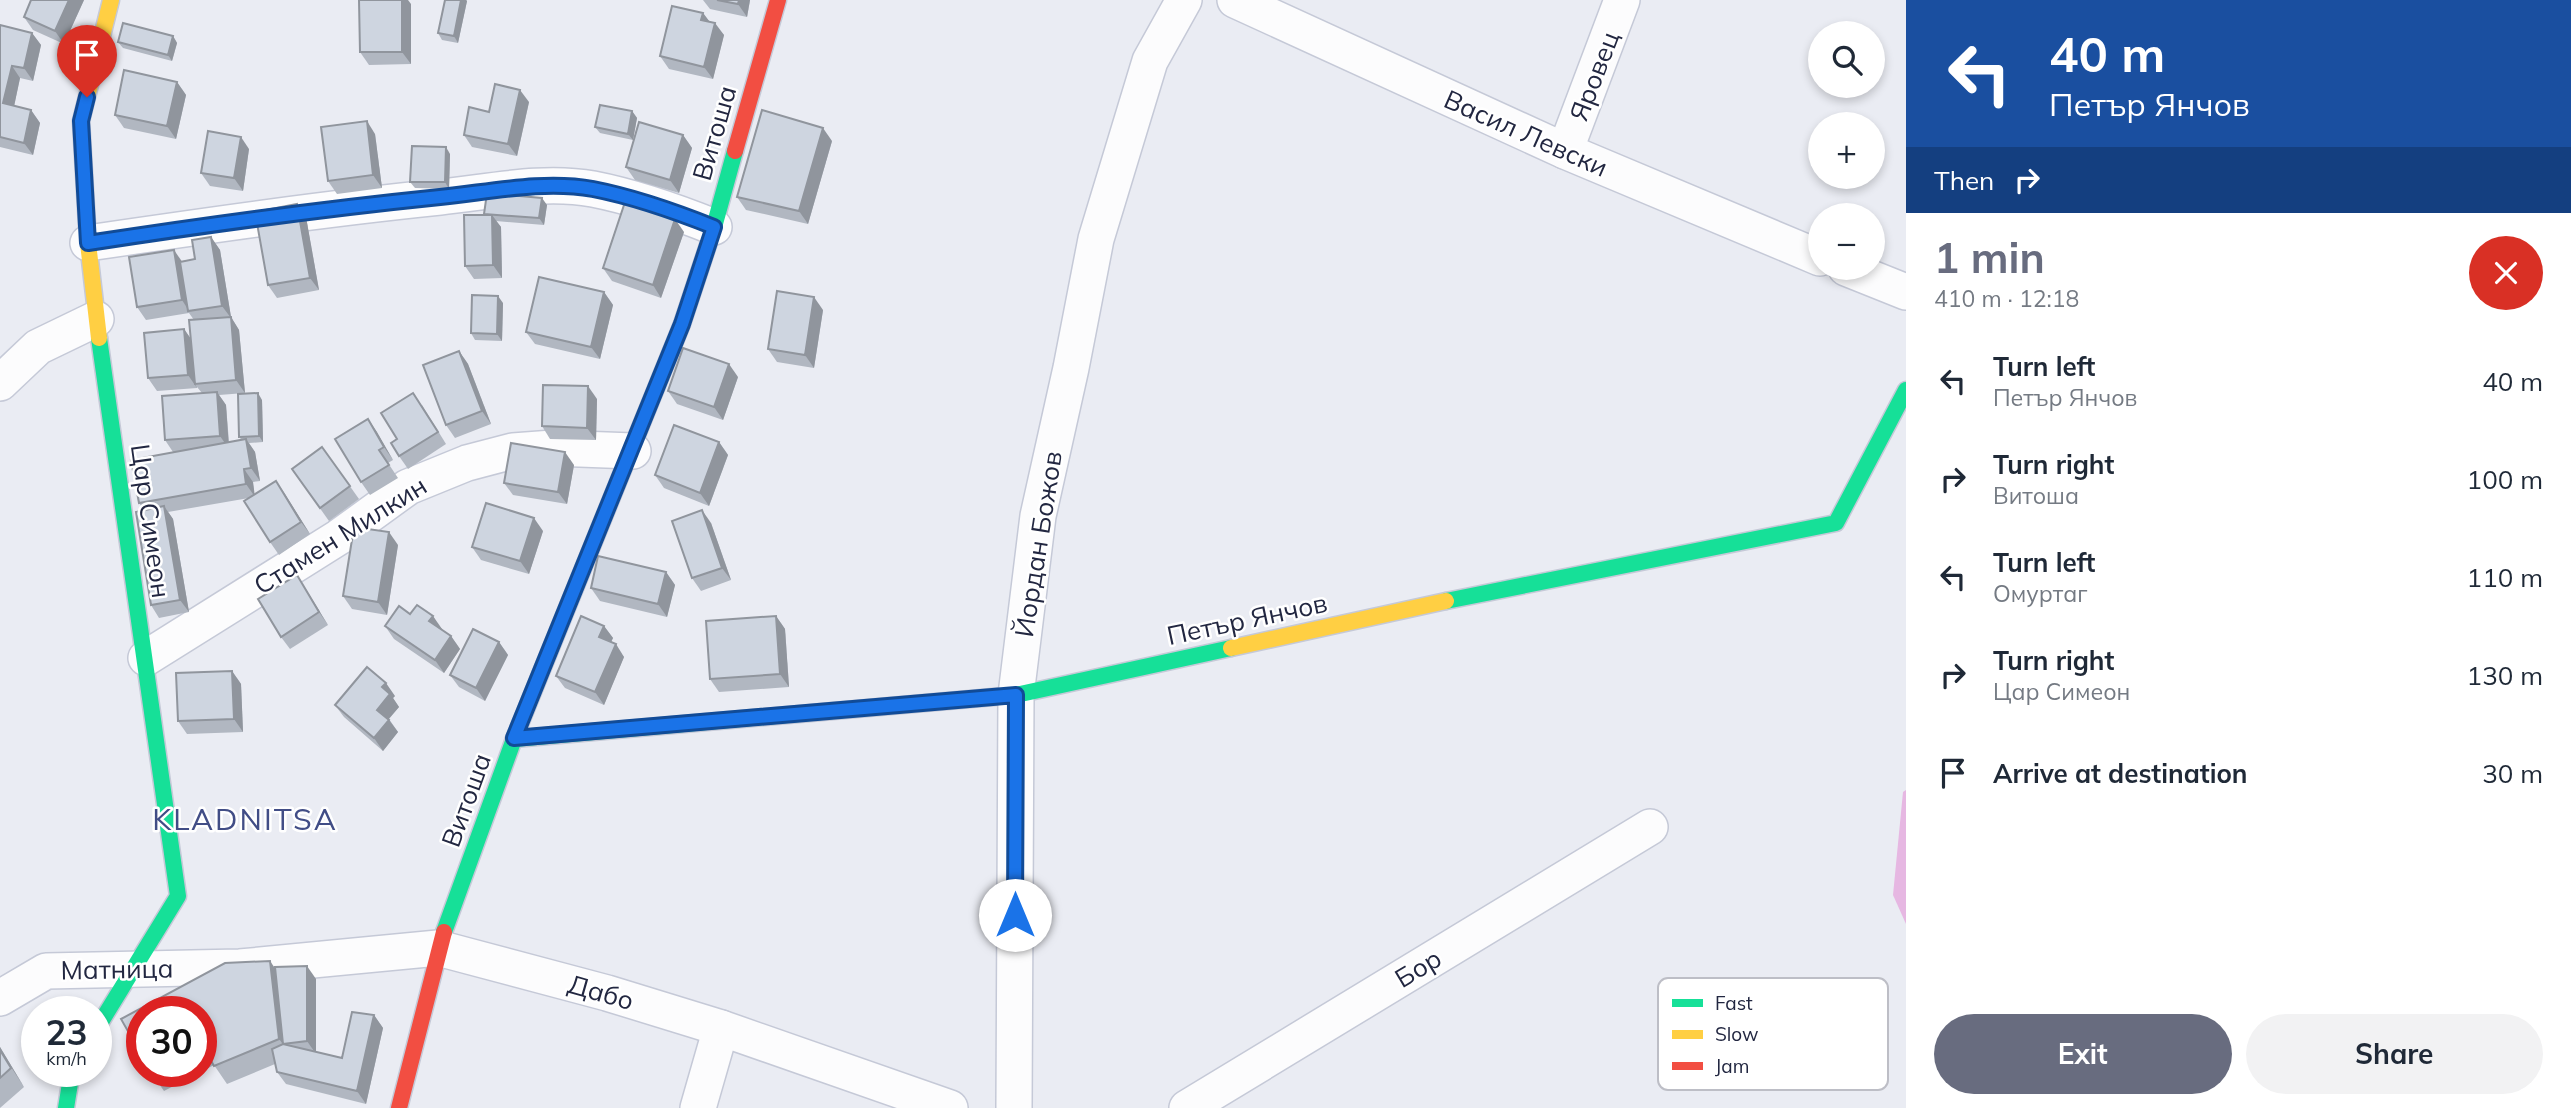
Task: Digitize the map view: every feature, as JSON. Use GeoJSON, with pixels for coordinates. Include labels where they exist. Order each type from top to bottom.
{"type":"FeatureCollection","features":[{"type":"Feature","properties":{"kind":"street","name":"Цар Симеон"},"geometry":{"type":"LineString","coordinates":[[111,0],[81,121],[88,243],[96,319],[178,895],[112,1004]]}},
{"type":"Feature","properties":{"kind":"street","name":"Витоша"},"geometry":{"type":"LineString","coordinates":[[399,1108],[438,948],[514,738],[682,324],[714,227],[778,0]]}},
{"type":"Feature","properties":{"kind":"street","name":"Йордан Божов"},"geometry":{"type":"LineString","coordinates":[[1014,1108],[1016,695],[1038,516],[1096,239],[1150,61],[1184,0]]}},
{"type":"Feature","properties":{"kind":"street","name":"Васил Левски"},"geometry":{"type":"LineString","coordinates":[[1235,0],[1565,152],[1808,253]]}},
{"type":"Feature","properties":{"kind":"street","name":"Яровец"},"geometry":{"type":"LineString","coordinates":[[1565,152],[1622,0]]}},
{"type":"Feature","properties":{"kind":"street"},"geometry":{"type":"LineString","coordinates":[[88,243],[314,209],[549,186],[591,189],[670,210],[714,227]]}},
{"type":"Feature","properties":{"kind":"street"},"geometry":{"type":"LineString","coordinates":[[1876,280],[1906,292]]}},
{"type":"Feature","properties":{"kind":"street"},"geometry":{"type":"LineString","coordinates":[[0,383],[38,347],[96,319]]}},
{"type":"Feature","properties":{"kind":"street","name":"Петър Янчов"},"geometry":{"type":"LineString","coordinates":[[514,738],[1016,695],[1513,586],[1836,523],[1906,390]]}},
{"type":"Feature","properties":{"kind":"street","name":"Стамен Милкин"},"geometry":{"type":"LineString","coordinates":[[146,658],[339,537],[408,487],[467,463],[513,451],[633,450]]}},
{"type":"Feature","properties":{"kind":"street","name":"Бор"},"geometry":{"type":"LineString","coordinates":[[1187,1108],[1650,827]]}},
{"type":"Feature","properties":{"kind":"street","name":"Дабо"},"geometry":{"type":"LineString","coordinates":[[240,967],[438,948],[607,993],[721,1028],[950,1108]]}},
{"type":"Feature","properties":{"kind":"street","name":"Матница"},"geometry":{"type":"LineString","coordinates":[[0,998],[46,971],[240,967]]}},
{"type":"Feature","properties":{"kind":"street"},"geometry":{"type":"LineString","coordinates":[[698,1108],[721,1028]]}},
{"type":"Feature","properties":{"kind":"street"},"geometry":{"type":"LineString","coordinates":[[66,1108],[69,1087]]}},
{"type":"Feature","properties":{"kind":"shaded area"},"geometry":{"type":"Polygon","coordinates":[[[1906,790],[1906,924],[1893,895],[1903,792],[1906,790]]]}},
{"type":"Feature","properties":{"kind":"building"},"geometry":{"type":"Polygon","coordinates":[[[31,0],[69,0],[55,31],[24,17],[31,0]]]}},
{"type":"Feature","properties":{"kind":"building"},"geometry":{"type":"Polygon","coordinates":[[[359,0],[402,0],[402,52],[360,52],[359,0]]]}},
{"type":"Feature","properties":{"kind":"building"},"geometry":{"type":"Polygon","coordinates":[[[445,0],[461,0],[454,36],[438,33],[445,0]]]}},
{"type":"Feature","properties":{"kind":"building"},"geometry":{"type":"Polygon","coordinates":[[[717,0],[739,0],[738,4],[717,0]]]}},
{"type":"Feature","properties":{"kind":"building"},"geometry":{"type":"Polygon","coordinates":[[[672,6],[703,13],[701,20],[715,23],[704,67],[660,56],[672,6]]]}},
{"type":"Feature","properties":{"kind":"building"},"geometry":{"type":"Polygon","coordinates":[[[123,23],[173,36],[168,55],[118,42],[123,23]]]}},
{"type":"Feature","properties":{"kind":"building"},"geometry":{"type":"Polygon","coordinates":[[[0,25],[32,33],[24,68],[12,66],[3,103],[31,110],[24,143],[0,137],[0,25]]]}},
{"type":"Feature","properties":{"kind":"building"},"geometry":{"type":"Polygon","coordinates":[[[124,70],[177,82],[167,126],[115,115],[124,70]]]}},
{"type":"Feature","properties":{"kind":"building"},"geometry":{"type":"Polygon","coordinates":[[[495,84],[520,90],[508,144],[464,135],[469,107],[489,112],[495,84]]]}},
{"type":"Feature","properties":{"kind":"building"},"geometry":{"type":"Polygon","coordinates":[[[600,105],[632,111],[628,134],[595,127],[600,105]]]}},
{"type":"Feature","properties":{"kind":"building"},"geometry":{"type":"Polygon","coordinates":[[[762,110],[823,128],[799,211],[737,197],[762,110]]]}},
{"type":"Feature","properties":{"kind":"building"},"geometry":{"type":"Polygon","coordinates":[[[367,121],[373,175],[328,181],[321,127],[367,121]]]}},
{"type":"Feature","properties":{"kind":"building"},"geometry":{"type":"Polygon","coordinates":[[[639,122],[683,135],[670,180],[626,167],[639,122]]]}},
{"type":"Feature","properties":{"kind":"building"},"geometry":{"type":"Polygon","coordinates":[[[208,131],[241,137],[234,178],[201,173],[208,131]]]}},
{"type":"Feature","properties":{"kind":"building"},"geometry":{"type":"Polygon","coordinates":[[[412,146],[446,147],[445,182],[410,182],[412,146]]]}},
{"type":"Feature","properties":{"kind":"building"},"geometry":{"type":"Polygon","coordinates":[[[487,193],[542,198],[539,218],[484,214],[487,193]]]}},
{"type":"Feature","properties":{"kind":"building"},"geometry":{"type":"Polygon","coordinates":[[[625,202],[675,219],[653,285],[603,268],[625,202]]]}},
{"type":"Feature","properties":{"kind":"building"},"geometry":{"type":"Polygon","coordinates":[[[297,204],[310,278],[268,285],[255,212],[297,204]]]}},
{"type":"Feature","properties":{"kind":"building"},"geometry":{"type":"Polygon","coordinates":[[[464,215],[492,215],[493,265],[465,266],[464,215]]]}},
{"type":"Feature","properties":{"kind":"building"},"geometry":{"type":"Polygon","coordinates":[[[211,237],[222,306],[188,311],[180,262],[195,259],[192,240],[211,237]]]}},
{"type":"Feature","properties":{"kind":"building"},"geometry":{"type":"Polygon","coordinates":[[[174,250],[182,300],[137,307],[129,257],[174,250]]]}},
{"type":"Feature","properties":{"kind":"building"},"geometry":{"type":"Polygon","coordinates":[[[539,277],[604,292],[591,347],[526,332],[539,277]]]}},
{"type":"Feature","properties":{"kind":"building"},"geometry":{"type":"Polygon","coordinates":[[[777,291],[814,297],[805,355],[768,349],[777,291]]]}},
{"type":"Feature","properties":{"kind":"building"},"geometry":{"type":"Polygon","coordinates":[[[472,295],[498,296],[497,334],[471,333],[472,295]]]}},
{"type":"Feature","properties":{"kind":"building"},"geometry":{"type":"Polygon","coordinates":[[[231,317],[236,380],[195,384],[189,320],[231,317]]]}},
{"type":"Feature","properties":{"kind":"building"},"geometry":{"type":"Polygon","coordinates":[[[184,329],[188,375],[148,378],[144,333],[184,329]]]}},
{"type":"Feature","properties":{"kind":"building"},"geometry":{"type":"Polygon","coordinates":[[[683,348],[729,364],[714,407],[668,391],[683,348]]]}},
{"type":"Feature","properties":{"kind":"building"},"geometry":{"type":"Polygon","coordinates":[[[459,351],[482,411],[446,425],[423,365],[459,351]]]}},
{"type":"Feature","properties":{"kind":"building"},"geometry":{"type":"Polygon","coordinates":[[[543,385],[588,386],[587,428],[542,426],[543,385]]]}},
{"type":"Feature","properties":{"kind":"building"},"geometry":{"type":"Polygon","coordinates":[[[217,392],[220,436],[165,440],[162,396],[217,392]]]}},
{"type":"Feature","properties":{"kind":"building"},"geometry":{"type":"Polygon","coordinates":[[[258,393],[259,436],[239,437],[238,394],[258,393]]]}},
{"type":"Feature","properties":{"kind":"building"},"geometry":{"type":"Polygon","coordinates":[[[413,393],[438,432],[399,456],[391,443],[397,439],[381,413],[413,393]]]}},
{"type":"Feature","properties":{"kind":"building"},"geometry":{"type":"Polygon","coordinates":[[[368,419],[384,447],[379,450],[389,465],[361,482],[335,439],[368,419]]]}},
{"type":"Feature","properties":{"kind":"building"},"geometry":{"type":"Polygon","coordinates":[[[674,425],[719,442],[700,493],[655,475],[674,425]]]}},
{"type":"Feature","properties":{"kind":"building"},"geometry":{"type":"Polygon","coordinates":[[[246,439],[251,468],[244,469],[246,484],[139,503],[131,460],[246,439]]]}},
{"type":"Feature","properties":{"kind":"building"},"geometry":{"type":"Polygon","coordinates":[[[511,443],[565,452],[558,492],[504,483],[511,443]]]}},
{"type":"Feature","properties":{"kind":"building"},"geometry":{"type":"Polygon","coordinates":[[[322,447],[350,486],[320,508],[292,469],[322,447]]]}},
{"type":"Feature","properties":{"kind":"building"},"geometry":{"type":"Polygon","coordinates":[[[276,481],[301,522],[270,542],[244,501],[276,481]]]}},
{"type":"Feature","properties":{"kind":"building"},"geometry":{"type":"Polygon","coordinates":[[[486,503],[534,518],[520,561],[472,547],[486,503]]]}},
{"type":"Feature","properties":{"kind":"building"},"geometry":{"type":"Polygon","coordinates":[[[164,506],[180,600],[151,605],[136,512],[164,506]]]}},
{"type":"Feature","properties":{"kind":"building"},"geometry":{"type":"Polygon","coordinates":[[[702,510],[722,568],[692,578],[672,521],[702,510]]]}},
{"type":"Feature","properties":{"kind":"building"},"geometry":{"type":"Polygon","coordinates":[[[354,527],[389,532],[378,602],[343,596],[354,527]]]}},
{"type":"Feature","properties":{"kind":"building"},"geometry":{"type":"Polygon","coordinates":[[[598,556],[666,572],[658,604],[591,588],[598,556]]]}},
{"type":"Feature","properties":{"kind":"building"},"geometry":{"type":"Polygon","coordinates":[[[297,575],[319,612],[281,637],[258,599],[297,575]]]}},
{"type":"Feature","properties":{"kind":"building"},"geometry":{"type":"Polygon","coordinates":[[[417,605],[433,616],[429,621],[451,636],[435,660],[385,626],[399,606],[410,614],[417,605]]]}},
{"type":"Feature","properties":{"kind":"building"},"geometry":{"type":"Polygon","coordinates":[[[581,616],[604,626],[599,637],[616,644],[595,692],[556,676],[581,616]]]}},
{"type":"Feature","properties":{"kind":"building"},"geometry":{"type":"Polygon","coordinates":[[[776,616],[780,674],[710,679],[706,621],[776,616]]]}},
{"type":"Feature","properties":{"kind":"building"},"geometry":{"type":"Polygon","coordinates":[[[473,629],[499,642],[476,688],[450,675],[473,629]]]}},
{"type":"Feature","properties":{"kind":"building"},"geometry":{"type":"Polygon","coordinates":[[[367,667],[386,683],[382,687],[390,694],[377,710],[389,720],[374,738],[335,705],[367,667]]]}},
{"type":"Feature","properties":{"kind":"building"},"geometry":{"type":"Polygon","coordinates":[[[232,671],[234,719],[178,721],[176,673],[232,671]]]}},
{"type":"Feature","properties":{"kind":"building"},"geometry":{"type":"Polygon","coordinates":[[[270,961],[279,1039],[217,1065],[217,996],[164,996],[225,963],[270,961]]]}},
{"type":"Feature","properties":{"kind":"building"},"geometry":{"type":"Polygon","coordinates":[[[307,966],[307,1041],[283,1044],[275,967],[307,966]]]}},
{"type":"Feature","properties":{"kind":"building"},"geometry":{"type":"Polygon","coordinates":[[[352,1012],[374,1015],[357,1091],[277,1072],[272,1049],[283,1044],[342,1058],[352,1012]]]}},
{"type":"Feature","properties":{"kind":"building"},"geometry":{"type":"Polygon","coordinates":[[[0,1050],[11,1068],[0,1078],[0,1050]]]}},
{"type":"Feature","properties":{"kind":"traffic: fast"},"geometry":{"type":"LineString","coordinates":[[444,932],[514,739],[682,324],[714,227],[735,151]]}},
{"type":"Feature","properties":{"kind":"traffic: fast"},"geometry":{"type":"LineString","coordinates":[[99,338],[178,896],[112,1004]]}},
{"type":"Feature","properties":{"kind":"traffic: fast"},"geometry":{"type":"LineString","coordinates":[[1446,601],[1836,523],[1906,390]]}},
{"type":"Feature","properties":{"kind":"traffic: fast"},"geometry":{"type":"LineString","coordinates":[[514,739],[1016,695],[1231,648]]}},
{"type":"Feature","properties":{"kind":"traffic: fast"},"geometry":{"type":"LineString","coordinates":[[66,1108],[69,1087]]}},
{"type":"Feature","properties":{"kind":"traffic: slow"},"geometry":{"type":"LineString","coordinates":[[99,338],[88,243],[81,121],[111,0]]}},
{"type":"Feature","properties":{"kind":"traffic: slow"},"geometry":{"type":"LineString","coordinates":[[1231,648],[1446,601]]}},
{"type":"Feature","properties":{"kind":"traffic: jam"},"geometry":{"type":"LineString","coordinates":[[735,151],[778,0]]}},
{"type":"Feature","properties":{"kind":"traffic: jam"},"geometry":{"type":"LineString","coordinates":[[399,1108],[444,932]]}},
{"type":"Feature","properties":{"kind":"district","name":"KLADNITSA"},"geometry":{"type":"Point","coordinates":[245,819]}},
{"type":"Feature","properties":{"kind":"route"},"geometry":{"type":"LineString","coordinates":[[87,97],[81,121],[88,243],[314,209],[549,186],[591,189],[670,210],[714,227],[682,324],[633,450],[514,738],[1016,695],[1015,915]]}}]}
